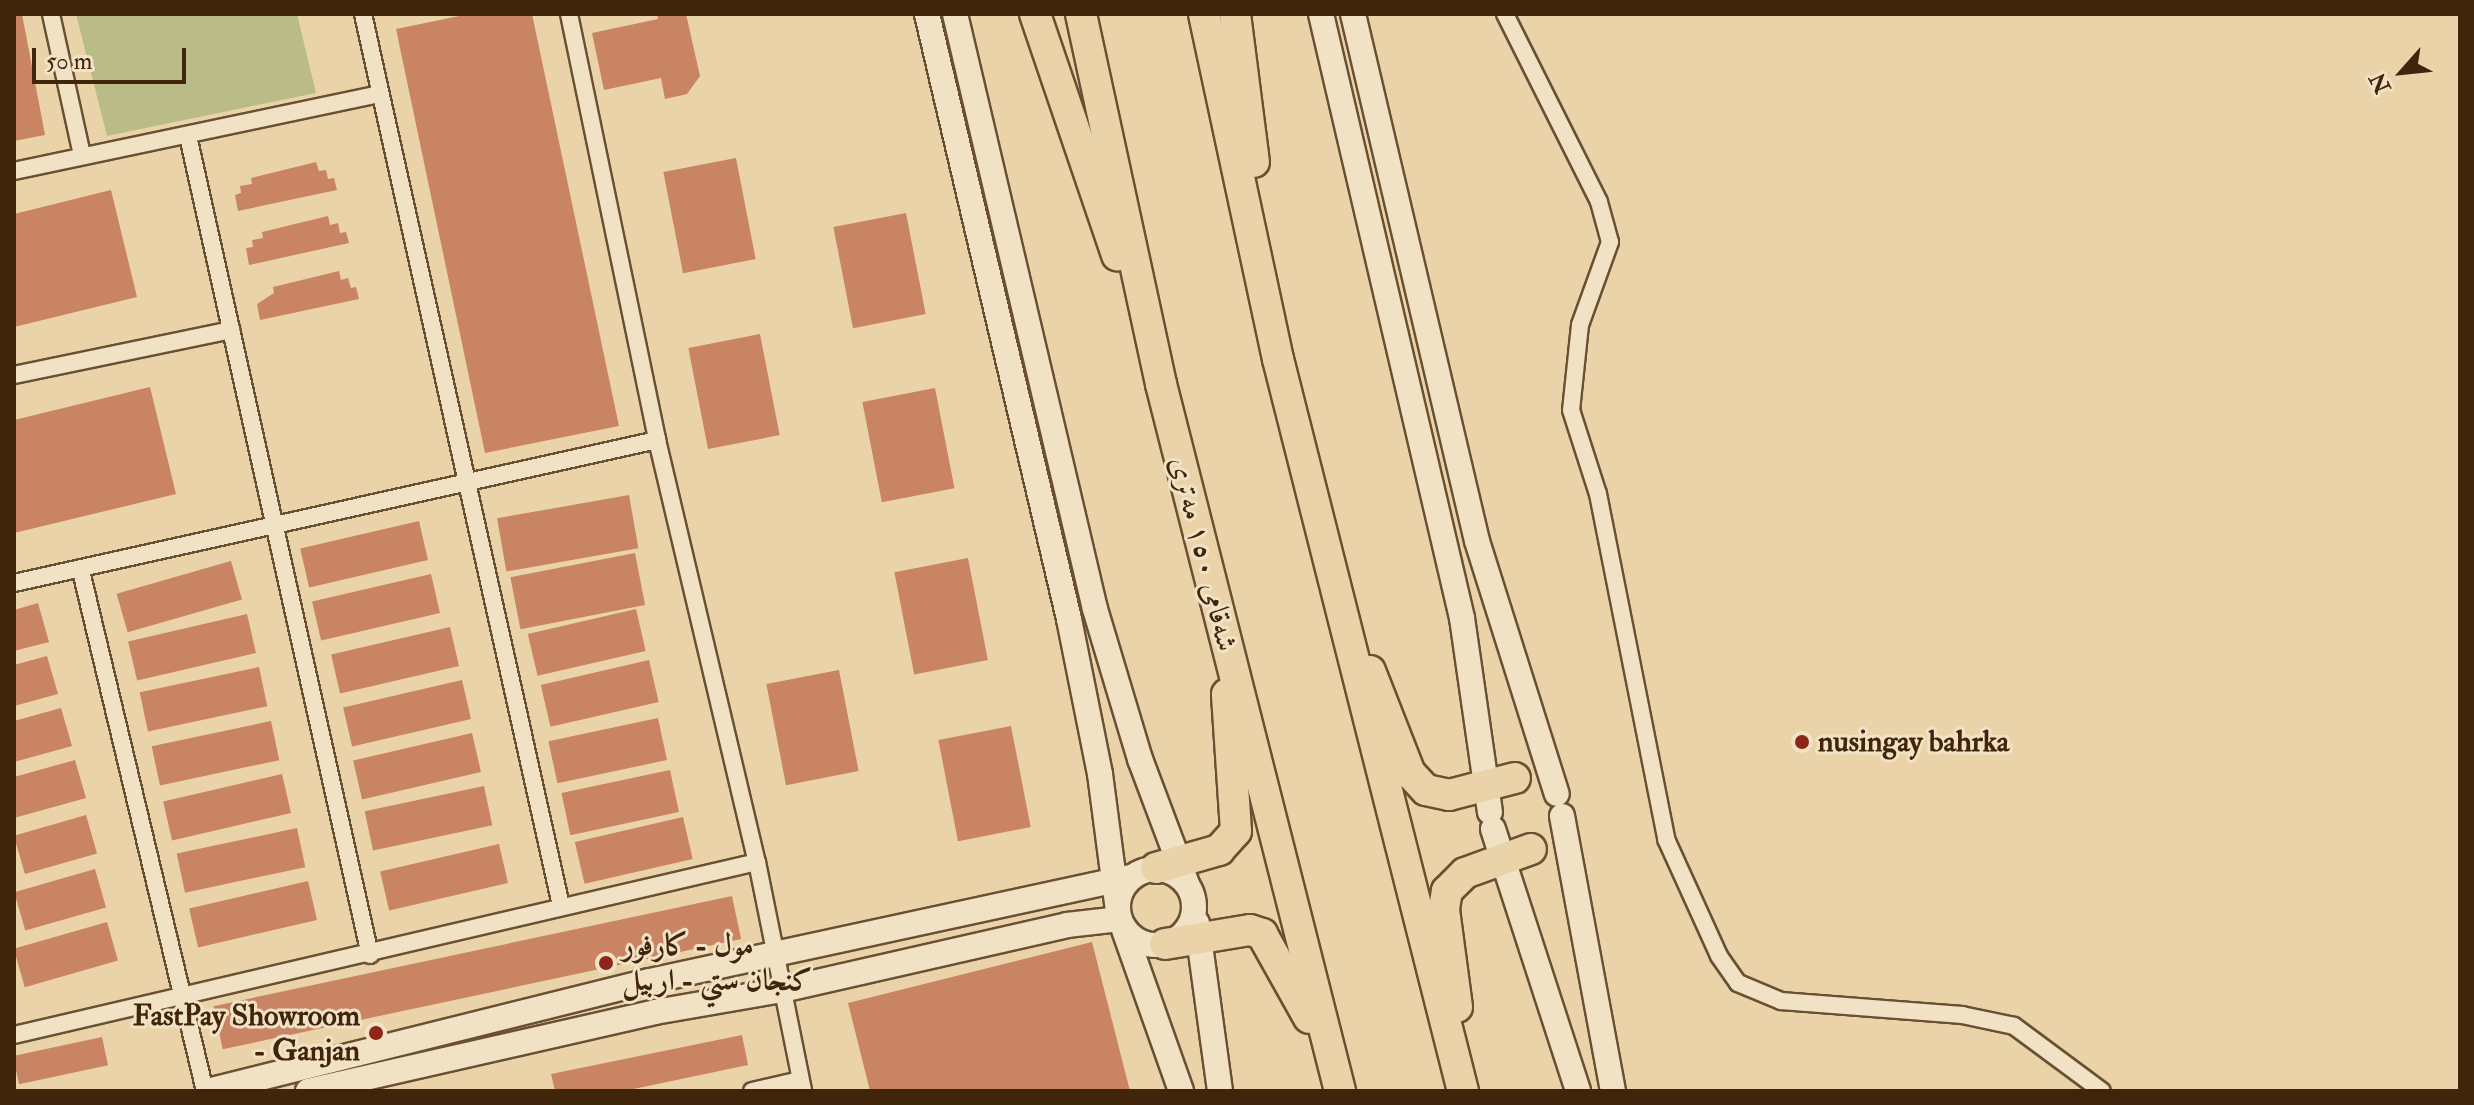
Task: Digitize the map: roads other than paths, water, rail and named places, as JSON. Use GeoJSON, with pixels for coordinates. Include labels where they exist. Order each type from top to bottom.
{"type":"FeatureCollection","features":[{"type":"Feature","properties":{"kind":"highway"},"geometry":{"type":"LineString","coordinates":[[1035,14],[1161,384]]}},
{"type":"Feature","properties":{"kind":"highway","name":"شەقامی ١٥٠ مەتری"},"geometry":{"type":"LineString","coordinates":[[1081,14],[1161,384],[1337,1078]]}},
{"type":"Feature","properties":{"kind":"highway"},"geometry":{"type":"LineString","coordinates":[[1204,14],[1278,359],[1460,1078]]}},
{"type":"Feature","properties":{"kind":"highway"},"geometry":{"type":"LineString","coordinates":[[1235,14],[1278,359]]}},
{"type":"Feature","properties":{"kind":"highway"},"geometry":{"type":"LineString","coordinates":[[1348,633],[1379,686],[1410,773],[1420,786],[1441,795],[1497,802]]}},
{"type":"Feature","properties":{"kind":"highway"},"geometry":{"type":"LineString","coordinates":[[1165,872],[1226,845],[1238,822],[1229,752],[1229,660]]}},
{"type":"Feature","properties":{"kind":"highway"},"geometry":{"type":"LineString","coordinates":[[1460,1078],[1457,1002],[1444,900],[1457,877],[1531,849]]}},
{"type":"Feature","properties":{"kind":"highway"},"geometry":{"type":"LineString","coordinates":[[1165,944],[1207,944],[1256,931],[1271,942],[1337,1078]]}},
{"type":"Feature","properties":{"kind":"street"},"geometry":{"type":"LineString","coordinates":[[51,14],[82,155]]}},
{"type":"Feature","properties":{"kind":"street"},"geometry":{"type":"LineString","coordinates":[[363,14],[561,906]]}},
{"type":"Feature","properties":{"kind":"street"},"geometry":{"type":"LineString","coordinates":[[569,14],[657,440],[757,862],[801,1086],[752,1091]]}},
{"type":"Feature","properties":{"kind":"street"},"geometry":{"type":"LineString","coordinates":[[927,14],[1069,619],[1100,774],[1165,872],[1207,944],[1220,1091]]}},
{"type":"Feature","properties":{"kind":"street"},"geometry":{"type":"LineString","coordinates":[[955,14],[1095,609],[1165,872],[1186,931],[1165,944],[1140,941],[1120,917]]}},
{"type":"Feature","properties":{"kind":"street"},"geometry":{"type":"LineString","coordinates":[[1321,14],[1462,618],[1497,802],[1509,845],[1531,849],[1552,838],[1559,805]]}},
{"type":"Feature","properties":{"kind":"street"},"geometry":{"type":"LineString","coordinates":[[1353,14],[1477,541],[1559,805],[1613,1091]]}},
{"type":"Feature","properties":{"kind":"street"},"geometry":{"type":"LineString","coordinates":[[1505,14],[1599,202],[1610,242],[1580,325],[1571,410],[1598,494],[1666,839],[1719,956],[1738,983],[1781,1001],[1962,1015],[2014,1026],[2102,1091]]}},
{"type":"Feature","properties":{"kind":"street"},"geometry":{"type":"LineString","coordinates":[[14,171],[380,94]]}},
{"type":"Feature","properties":{"kind":"street"},"geometry":{"type":"LineString","coordinates":[[188,136],[370,955]]}},
{"type":"Feature","properties":{"kind":"street"},"geometry":{"type":"LineString","coordinates":[[14,375],[231,330]]}},
{"type":"Feature","properties":{"kind":"street"},"geometry":{"type":"LineString","coordinates":[[14,583],[277,528],[657,440]]}},
{"type":"Feature","properties":{"kind":"street"},"geometry":{"type":"LineString","coordinates":[[81,571],[180,998],[206,1091],[650,981],[1165,872]]}},
{"type":"Feature","properties":{"kind":"street"},"geometry":{"type":"LineString","coordinates":[[1497,802],[1538,779],[1559,805]]}},
{"type":"Feature","properties":{"kind":"street"},"geometry":{"type":"LineString","coordinates":[[1497,802],[1502,858],[1578,1091]]}},
{"type":"Feature","properties":{"kind":"street"},"geometry":{"type":"LineString","coordinates":[[14,1035],[370,955],[561,906],[757,862]]}},
{"type":"Feature","properties":{"kind":"street"},"geometry":{"type":"LineString","coordinates":[[1165,872],[1124,886],[1120,917],[1181,1091]]}},
{"type":"Feature","properties":{"kind":"street"},"geometry":{"type":"LineString","coordinates":[[308,1091],[655,1012],[782,990],[1067,925],[1120,917]]}},
{"type":"Feature","properties":{"kind":"street"},"geometry":{"type":"LineString","coordinates":[[650,981],[655,1012]]}},
{"type":"Feature","properties":{"kind":"place","name":"nusingay bahrka"},"geometry":{"type":"Point","coordinates":[1802,742]}},
{"type":"Feature","properties":{"kind":"place","name":"مول - كارفور كنجان ستي - اربيل"},"geometry":{"type":"Point","coordinates":[606,963]}},
{"type":"Feature","properties":{"kind":"place","name":"FastPay Showroom - Ganjan"},"geometry":{"type":"Point","coordinates":[376,1033]}}]}
